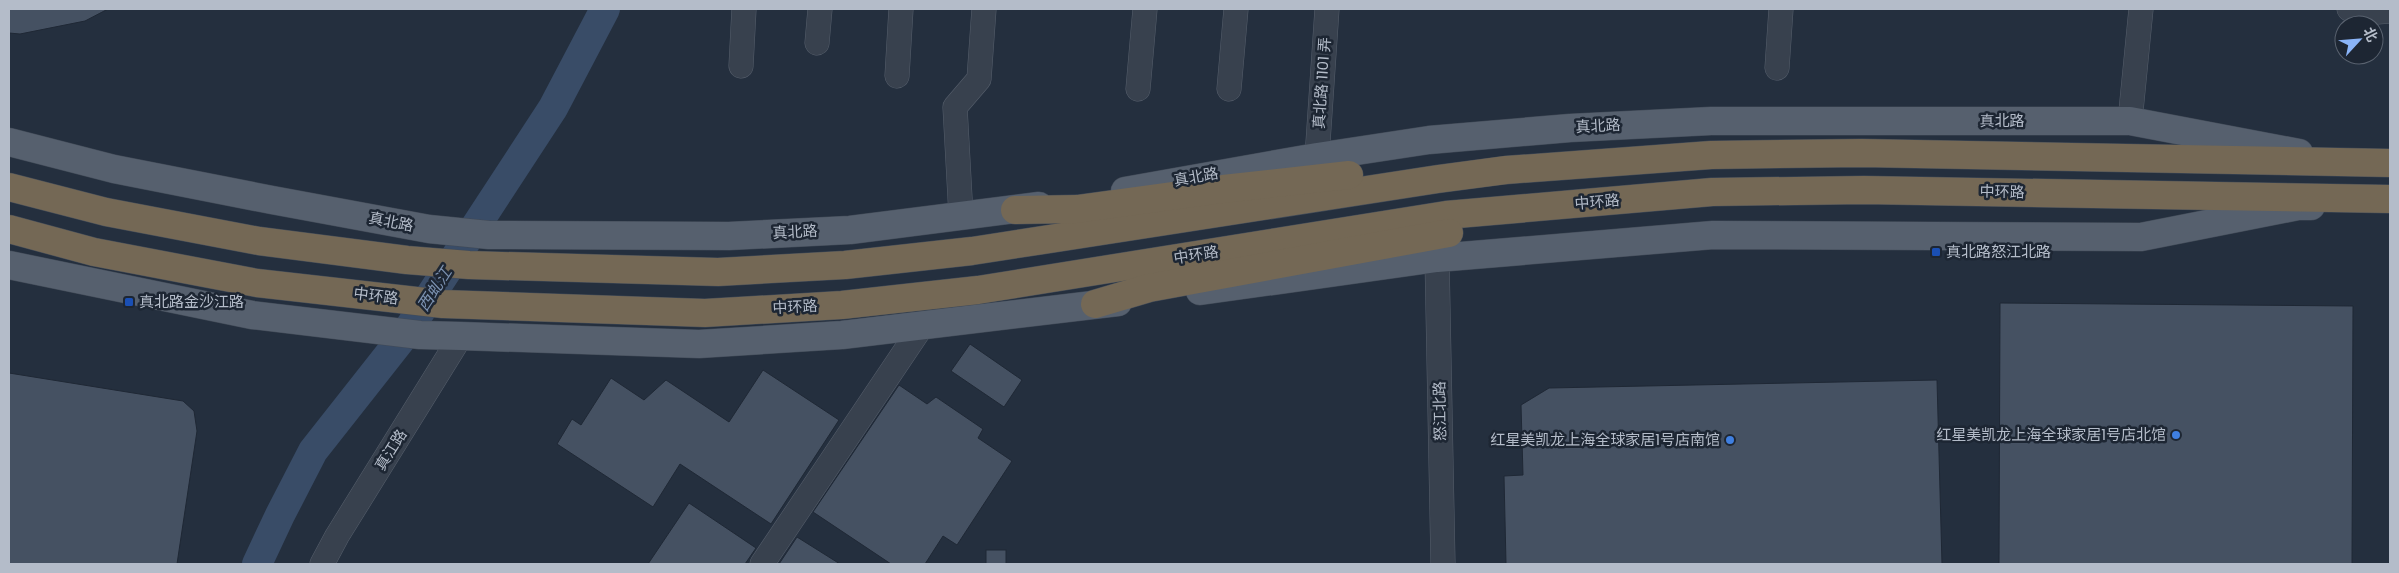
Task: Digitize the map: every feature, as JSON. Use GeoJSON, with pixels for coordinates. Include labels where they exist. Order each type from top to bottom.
{"type":"FeatureCollection","features":[{"type":"Feature","properties":{"kind":"highway"},"geometry":{"type":"LineString","coordinates":[[1015,210],[1077,209],[1223,189],[1359,174],[1506,170],[1711,155],[1862,153],[2390,163]]}},
{"type":"Feature","properties":{"kind":"highway"},"geometry":{"type":"LineString","coordinates":[[9,187],[106,212],[249,239],[407,260],[469,266],[718,272],[845,265],[972,250],[1506,170]]}},
{"type":"Feature","properties":{"kind":"highway","name":"中环路"},"geometry":{"type":"LineString","coordinates":[[9,229],[94,252],[257,283],[443,304],[705,313],[842,305],[978,290],[1446,215],[1712,192],[1864,190],[2390,199]]}},
{"type":"Feature","properties":{"kind":"highway"},"geometry":{"type":"LineString","coordinates":[[1095,304],[1149,288],[1293,263],[1382,244],[1607,213],[1712,192]]}},
{"type":"Feature","properties":{"kind":"main road","name":"真北路"},"geometry":{"type":"LineString","coordinates":[[9,142],[114,169],[429,229],[489,235],[729,236],[850,230],[1015,210],[1317,157],[1439,140],[1570,128],[1711,120],[2130,121],[2292,153],[2390,153]]}},
{"type":"Feature","properties":{"kind":"main road"},"geometry":{"type":"LineString","coordinates":[[9,265],[252,316],[357,326],[420,335],[699,344],[842,336],[1437,258],[1713,235],[2141,237],[2298,206],[2390,207]]}},
{"type":"Feature","properties":{"kind":"street"},"geometry":{"type":"LineString","coordinates":[[740,66],[744,9]]}},
{"type":"Feature","properties":{"kind":"street"},"geometry":{"type":"LineString","coordinates":[[817,43],[820,9]]}},
{"type":"Feature","properties":{"kind":"street"},"geometry":{"type":"LineString","coordinates":[[897,76],[902,9]]}},
{"type":"Feature","properties":{"kind":"street"},"geometry":{"type":"LineString","coordinates":[[961,216],[956,107],[979,78],[984,9]]}},
{"type":"Feature","properties":{"kind":"street"},"geometry":{"type":"LineString","coordinates":[[1138,89],[1144,9]]}},
{"type":"Feature","properties":{"kind":"street"},"geometry":{"type":"LineString","coordinates":[[1229,89],[1236,9]]}},
{"type":"Feature","properties":{"kind":"street","name":"真北路 1101 弄"},"geometry":{"type":"LineString","coordinates":[[1317,157],[1327,9]]}},
{"type":"Feature","properties":{"kind":"street"},"geometry":{"type":"LineString","coordinates":[[1777,68],[1781,9]]}},
{"type":"Feature","properties":{"kind":"street"},"geometry":{"type":"LineString","coordinates":[[2130,121],[2141,9]]}},
{"type":"Feature","properties":{"kind":"street"},"geometry":{"type":"LineString","coordinates":[[2349,9],[2377,12],[2390,11]]}},
{"type":"Feature","properties":{"kind":"street","name":"怒江北路"},"geometry":{"type":"LineString","coordinates":[[1437,258],[1444,564]]}},
{"type":"Feature","properties":{"kind":"street"},"geometry":{"type":"LineString","coordinates":[[762,564],[922,326]]}},
{"type":"Feature","properties":{"kind":"street","name":"真江路"},"geometry":{"type":"LineString","coordinates":[[322,564],[337,536],[461,336]]}},
{"type":"Feature","properties":{"kind":"building"},"geometry":{"type":"Polygon","coordinates":[[[9,9],[108,9],[85,21],[20,34],[9,33],[9,9]]]}},
{"type":"Feature","properties":{"kind":"building","name":"红星美凯龙上海全球家居1号店北馆"},"geometry":{"type":"Polygon","coordinates":[[[2000,303],[2353,306],[2352,564],[1999,564],[2000,303]]]}},
{"type":"Feature","properties":{"kind":"building"},"geometry":{"type":"Polygon","coordinates":[[[970,344],[1022,380],[1004,407],[951,371],[970,344]]]}},
{"type":"Feature","properties":{"kind":"building"},"geometry":{"type":"Polygon","coordinates":[[[763,370],[839,420],[771,524],[680,464],[653,507],[557,444],[572,419],[581,425],[611,378],[644,400],[666,380],[729,422],[763,370]]]}},
{"type":"Feature","properties":{"kind":"building"},"geometry":{"type":"Polygon","coordinates":[[[9,373],[183,401],[194,411],[197,431],[177,564],[9,564],[9,373]]]}},
{"type":"Feature","properties":{"kind":"building","name":"红星美凯龙上海全球家居1号店南馆"},"geometry":{"type":"Polygon","coordinates":[[[1937,380],[1942,564],[1506,564],[1504,476],[1523,475],[1521,405],[1549,388],[1937,380]]]}},
{"type":"Feature","properties":{"kind":"building"},"geometry":{"type":"Polygon","coordinates":[[[899,385],[927,404],[936,397],[983,429],[978,438],[1012,461],[957,545],[943,536],[925,564],[891,564],[813,512],[899,385]]]}},
{"type":"Feature","properties":{"kind":"building"},"geometry":{"type":"Polygon","coordinates":[[[689,503],[756,548],[745,564],[648,564],[689,503]]]}},
{"type":"Feature","properties":{"kind":"building"},"geometry":{"type":"Polygon","coordinates":[[[797,537],[840,564],[779,564],[797,537]]]}},
{"type":"Feature","properties":{"kind":"building"},"geometry":{"type":"Polygon","coordinates":[[[986,550],[1006,550],[1006,564],[986,564],[986,550]]]}},
{"type":"Feature","properties":{"kind":"waterway","name":"西虬江"},"geometry":{"type":"LineString","coordinates":[[257,564],[313,451],[406,333],[553,108],[605,9]]}},
{"type":"Feature","properties":{"kind":"place","name":"真北路怒江北路"},"geometry":{"type":"Point","coordinates":[1936,252]}},
{"type":"Feature","properties":{"kind":"place","name":"真北路金沙江路"},"geometry":{"type":"Point","coordinates":[129,302]}},
{"type":"Feature","properties":{"kind":"place","name":"红星美凯龙上海全球家居1号店北馆"},"geometry":{"type":"Point","coordinates":[2176,435]}},
{"type":"Feature","properties":{"kind":"place","name":"红星美凯龙上海全球家居1号店南馆"},"geometry":{"type":"Point","coordinates":[1730,440]}}]}
